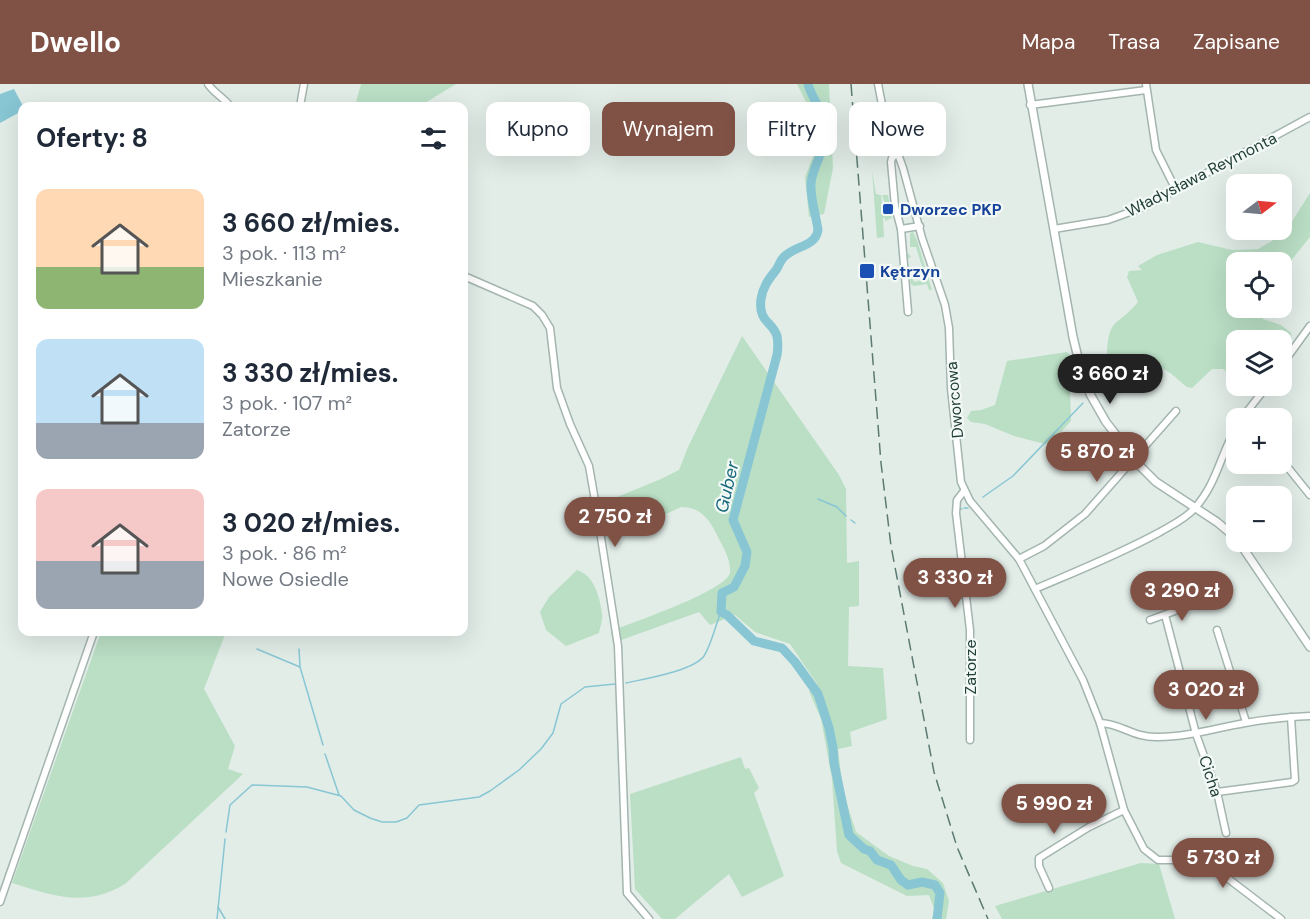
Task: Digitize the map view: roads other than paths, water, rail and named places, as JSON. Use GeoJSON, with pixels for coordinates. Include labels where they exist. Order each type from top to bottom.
{"type":"FeatureCollection","features":[{"type":"Feature","properties":{"kind":"street"},"geometry":{"type":"LineString","coordinates":[[208,84],[227,102]]}},
{"type":"Feature","properties":{"kind":"street"},"geometry":{"type":"LineString","coordinates":[[301,102],[304,84]]}},
{"type":"Feature","properties":{"kind":"street","name":"Dworcowa"},"geometry":{"type":"LineString","coordinates":[[878,84],[881,102]]}},
{"type":"Feature","properties":{"kind":"street"},"geometry":{"type":"LineString","coordinates":[[1028,84],[1073,337],[1085,381],[1097,408],[1134,458],[1156,482],[1226,532]]}},
{"type":"Feature","properties":{"kind":"street"},"geometry":{"type":"LineString","coordinates":[[1030,105],[1146,87],[1156,150],[1176,190]]}},
{"type":"Feature","properties":{"kind":"street","name":"Władysława Reymonta"},"geometry":{"type":"LineString","coordinates":[[1054,229],[1122,216],[1176,190],[1310,117]]}},
{"type":"Feature","properties":{"kind":"street"},"geometry":{"type":"LineString","coordinates":[[893,156],[891,162],[895,206],[901,229],[908,312]]}},
{"type":"Feature","properties":{"kind":"street","name":"Dworcowa"},"geometry":{"type":"LineString","coordinates":[[899,156],[933,273],[945,305],[949,328],[951,388],[961,482],[970,501],[1019,559],[1083,680],[1100,723],[1124,810],[1144,849],[1152,857],[1164,861],[1198,860],[1209,864],[1281,919]]}},
{"type":"Feature","properties":{"kind":"street"},"geometry":{"type":"LineString","coordinates":[[901,229],[920,226]]}},
{"type":"Feature","properties":{"kind":"street"},"geometry":{"type":"LineString","coordinates":[[468,278],[533,306],[550,328],[557,387],[588,466],[618,646],[627,893],[649,919]]}},
{"type":"Feature","properties":{"kind":"street"},"geometry":{"type":"LineString","coordinates":[[1292,351],[1310,326]]}},
{"type":"Feature","properties":{"kind":"street"},"geometry":{"type":"LineString","coordinates":[[1250,408],[1259,396]]}},
{"type":"Feature","properties":{"kind":"street"},"geometry":{"type":"LineString","coordinates":[[1019,559],[1044,546],[1085,514],[1176,411]]}},
{"type":"Feature","properties":{"kind":"street"},"geometry":{"type":"LineString","coordinates":[[1035,590],[1148,538],[1181,520],[1195,508],[1216,476],[1226,444]]}},
{"type":"Feature","properties":{"kind":"street"},"geometry":{"type":"LineString","coordinates":[[1292,473],[1310,495]]}},
{"type":"Feature","properties":{"kind":"street","name":"Zatorze"},"geometry":{"type":"LineString","coordinates":[[964,490],[957,500],[956,513],[970,630],[970,740]]}},
{"type":"Feature","properties":{"kind":"street"},"geometry":{"type":"LineString","coordinates":[[1245,552],[1310,647]]}},
{"type":"Feature","properties":{"kind":"street"},"geometry":{"type":"LineString","coordinates":[[1150,621],[1205,600]]}},
{"type":"Feature","properties":{"kind":"street","name":"Cicha"},"geometry":{"type":"LineString","coordinates":[[1165,615],[1197,734],[1217,792],[1226,832]]}},
{"type":"Feature","properties":{"kind":"street"},"geometry":{"type":"LineString","coordinates":[[1217,630],[1246,722]]}},
{"type":"Feature","properties":{"kind":"street"},"geometry":{"type":"LineString","coordinates":[[0,902],[93,636]]}},
{"type":"Feature","properties":{"kind":"street"},"geometry":{"type":"LineString","coordinates":[[1100,723],[1109,723],[1143,737],[1197,734],[1246,722],[1310,716]]}},
{"type":"Feature","properties":{"kind":"street"},"geometry":{"type":"LineString","coordinates":[[1217,792],[1295,780],[1291,717]]}},
{"type":"Feature","properties":{"kind":"street"},"geometry":{"type":"LineString","coordinates":[[1049,888],[1039,866],[1040,858],[1089,827],[1124,810]]}},
{"type":"Feature","properties":{"kind":"water"},"geometry":{"type":"Polygon","coordinates":[[[14,89],[21,102],[18,102],[18,113],[0,123],[0,94],[14,89]]]}},
{"type":"Feature","properties":{"kind":"waterway","name":"Guber"},"geometry":{"type":"LineString","coordinates":[[808,84],[822,115],[825,128],[824,142],[811,183],[818,230],[813,240],[783,258],[762,294],[763,317],[777,336],[777,353],[733,520],[747,552],[745,566],[734,587],[722,593],[721,612],[754,641],[782,648],[818,694],[829,728],[849,835],[864,849],[870,851],[877,860],[891,865],[901,880],[908,885],[922,882],[935,885],[940,893],[937,919]]}},
{"type":"Feature","properties":{"kind":"waterway"},"geometry":{"type":"LineString","coordinates":[[1099,389],[1124,366]]}},
{"type":"Feature","properties":{"kind":"waterway"},"geometry":{"type":"LineString","coordinates":[[983,497],[1013,476],[1083,403]]}},
{"type":"Feature","properties":{"kind":"waterway"},"geometry":{"type":"LineString","coordinates":[[818,499],[837,507],[846,516]]}},
{"type":"Feature","properties":{"kind":"waterway"},"geometry":{"type":"LineString","coordinates":[[851,520],[855,523]]}},
{"type":"Feature","properties":{"kind":"waterway"},"geometry":{"type":"LineString","coordinates":[[626,683],[668,674],[698,661],[707,651],[721,612]]}},
{"type":"Feature","properties":{"kind":"waterway"},"geometry":{"type":"LineString","coordinates":[[257,649],[300,667]]}},
{"type":"Feature","properties":{"kind":"waterway"},"geometry":{"type":"LineString","coordinates":[[299,649],[300,667],[323,745]]}},
{"type":"Feature","properties":{"kind":"waterway"},"geometry":{"type":"LineString","coordinates":[[226,832],[230,805],[252,785],[307,787],[341,796],[354,810],[382,822],[396,822],[407,818],[419,805],[479,797],[519,770],[541,749],[553,733],[561,704],[585,687],[615,684]]}},
{"type":"Feature","properties":{"kind":"waterway"},"geometry":{"type":"LineString","coordinates":[[325,754],[339,795]]}},
{"type":"Feature","properties":{"kind":"waterway"},"geometry":{"type":"LineString","coordinates":[[217,919],[225,839]]}},
{"type":"Feature","properties":{"kind":"waterway"},"geometry":{"type":"LineString","coordinates":[[218,907],[225,919]]}},
{"type":"Feature","properties":{"kind":"railway"},"geometry":{"type":"LineString","coordinates":[[851,84],[881,463],[891,546],[934,772],[957,847],[988,919]]}},
{"type":"Feature","properties":{"kind":"place","name":"Dworzec PKP"},"geometry":{"type":"Point","coordinates":[888,209]}},
{"type":"Feature","properties":{"kind":"place","name":"Kętrzyn"},"geometry":{"type":"Point","coordinates":[867,271]}}]}
